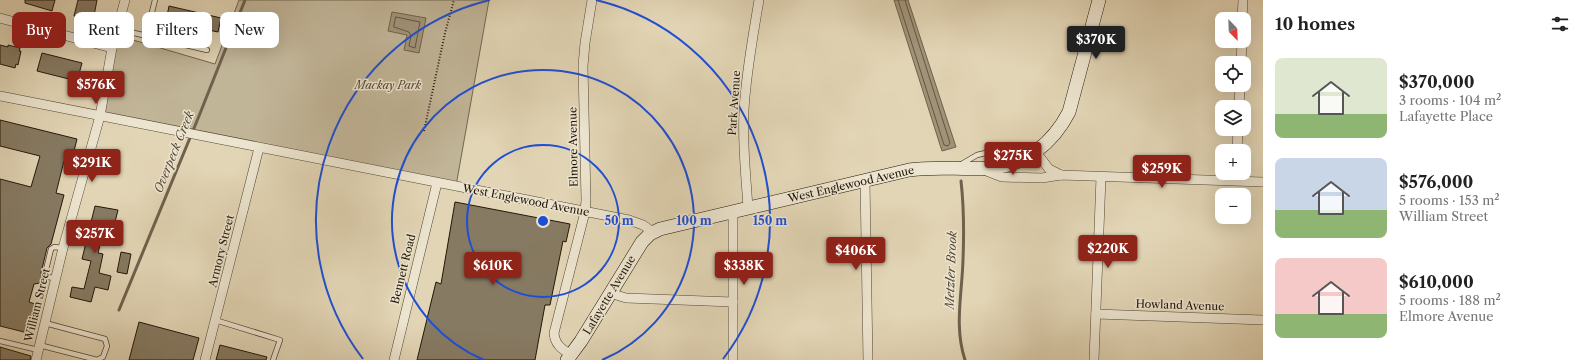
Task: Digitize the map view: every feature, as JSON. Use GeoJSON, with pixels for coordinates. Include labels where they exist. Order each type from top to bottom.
{"type":"FeatureCollection","features":[{"type":"Feature","properties":{"kind":"street","name":"William Street"},"geometry":{"type":"LineString","coordinates":[[122,12],[125,0]]}},
{"type":"Feature","properties":{"kind":"street","name":"Elmore Avenue"},"geometry":{"type":"LineString","coordinates":[[569,358],[558,346],[554,333],[585,212],[583,66],[592,0]]}},
{"type":"Feature","properties":{"kind":"street","name":"Park Avenue"},"geometry":{"type":"LineString","coordinates":[[748,208],[744,154],[744,110],[746,78],[759,0]]}},
{"type":"Feature","properties":{"kind":"street"},"geometry":{"type":"LineString","coordinates":[[980,168],[997,167],[1021,160],[1036,152],[1052,138],[1064,123],[1069,112],[1099,0]]}},
{"type":"Feature","properties":{"kind":"street"},"geometry":{"type":"LineString","coordinates":[[1242,12],[1243,0]]}},
{"type":"Feature","properties":{"kind":"street"},"geometry":{"type":"LineString","coordinates":[[0,18],[74,38]]}},
{"type":"Feature","properties":{"kind":"street","name":"William Street"},"geometry":{"type":"LineString","coordinates":[[36,360],[63,248],[100,116],[112,48]]}},
{"type":"Feature","properties":{"kind":"street","name":"West Englewood Avenue"},"geometry":{"type":"LineString","coordinates":[[0,96],[636,222],[653,232],[668,226],[917,169],[955,167],[980,168],[1002,177],[1042,178],[1061,175],[1215,177]]}},
{"type":"Feature","properties":{"kind":"street","name":"Armory Street"},"geometry":{"type":"LineString","coordinates":[[205,360],[259,148]]}},
{"type":"Feature","properties":{"kind":"street"},"geometry":{"type":"LineString","coordinates":[[1036,152],[1049,169],[1061,175]]}},
{"type":"Feature","properties":{"kind":"street"},"geometry":{"type":"LineString","coordinates":[[1094,360],[1101,176]]}},
{"type":"Feature","properties":{"kind":"street","name":"West Englewood Avenue"},"geometry":{"type":"LineString","coordinates":[[1251,180],[1263,182]]}},
{"type":"Feature","properties":{"kind":"street"},"geometry":{"type":"LineString","coordinates":[[865,181],[868,360]]}},
{"type":"Feature","properties":{"kind":"street","name":"Bennett Road"},"geometry":{"type":"LineString","coordinates":[[394,360],[437,183]]}},
{"type":"Feature","properties":{"kind":"street"},"geometry":{"type":"LineString","coordinates":[[733,212],[733,360]]}},
{"type":"Feature","properties":{"kind":"street","name":"Lafayette Avenue"},"geometry":{"type":"LineString","coordinates":[[569,358],[639,245],[653,232]]}},
{"type":"Feature","properties":{"kind":"street"},"geometry":{"type":"LineString","coordinates":[[610,293],[626,298],[733,302]]}},
{"type":"Feature","properties":{"kind":"street","name":"Howland Avenue"},"geometry":{"type":"LineString","coordinates":[[1096,314],[1263,320]]}},
{"type":"Feature","properties":{"kind":"lane"},"geometry":{"type":"LineString","coordinates":[[152,12],[155,0]]}},
{"type":"Feature","properties":{"kind":"lane"},"geometry":{"type":"LineString","coordinates":[[198,48],[207,50]]}},
{"type":"Feature","properties":{"kind":"lane"},"geometry":{"type":"LineString","coordinates":[[955,167],[977,155],[1016,146],[1021,160]]}},
{"type":"Feature","properties":{"kind":"lane"},"geometry":{"type":"LineString","coordinates":[[215,320],[280,340],[273,360]]}},
{"type":"Feature","properties":{"kind":"lane"},"geometry":{"type":"LineString","coordinates":[[0,341],[39,347],[97,360],[103,357],[108,346],[105,339],[45,323]]}},
{"type":"Feature","properties":{"kind":"path"},"geometry":{"type":"LineString","coordinates":[[424,131],[445,32],[454,0]]}},
{"type":"Feature","properties":{"kind":"green space","name":"Mackay Park"},"geometry":{"type":"Polygon","coordinates":[[[239,0],[489,0],[456,186],[98,111],[113,48],[134,48],[134,40],[142,43],[142,48],[160,48],[215,64],[221,48],[279,48],[279,12],[234,12],[239,0]]]}},
{"type":"Feature","properties":{"kind":"water"},"geometry":{"type":"Polygon","coordinates":[[[894,0],[908,0],[956,147],[942,151],[894,0]]]}},
{"type":"Feature","properties":{"kind":"water"},"geometry":{"type":"Polygon","coordinates":[[[392,12],[426,18],[419,53],[404,50],[407,35],[388,31],[392,12]]]}},
{"type":"Feature","properties":{"kind":"building"},"geometry":{"type":"Polygon","coordinates":[[[25,0],[55,0],[52,11],[25,3],[25,0]]]}},
{"type":"Feature","properties":{"kind":"building"},"geometry":{"type":"Polygon","coordinates":[[[78,0],[97,0],[95,12],[75,12],[78,0]]]}},
{"type":"Feature","properties":{"kind":"building"},"geometry":{"type":"Polygon","coordinates":[[[169,6],[195,12],[168,12],[169,6]]]}},
{"type":"Feature","properties":{"kind":"building"},"geometry":{"type":"Polygon","coordinates":[[[212,16],[220,18],[218,32],[212,31],[212,16]]]}},
{"type":"Feature","properties":{"kind":"building"},"geometry":{"type":"Polygon","coordinates":[[[0,45],[20,48],[19,51],[21,51],[18,65],[16,64],[15,68],[0,64],[0,45]]]}},
{"type":"Feature","properties":{"kind":"building"},"geometry":{"type":"Polygon","coordinates":[[[42,53],[82,63],[77,81],[37,71],[42,53]]]}},
{"type":"Feature","properties":{"kind":"building"},"geometry":{"type":"Polygon","coordinates":[[[0,120],[77,139],[71,163],[64,161],[56,193],[64,195],[51,244],[47,248],[41,273],[43,277],[41,283],[34,284],[29,302],[35,304],[28,333],[0,326],[0,179],[31,187],[40,156],[0,146],[0,120]]]}},
{"type":"Feature","properties":{"kind":"building"},"geometry":{"type":"Polygon","coordinates":[[[455,202],[570,224],[566,242],[563,241],[550,305],[545,305],[535,360],[417,360],[436,282],[441,284],[455,202]]]}},
{"type":"Feature","properties":{"kind":"building"},"geometry":{"type":"Polygon","coordinates":[[[95,206],[118,210],[114,226],[105,224],[98,253],[103,254],[99,273],[111,276],[108,290],[95,287],[91,302],[70,297],[72,287],[84,289],[91,261],[82,259],[95,206]]]}},
{"type":"Feature","properties":{"kind":"building"},"geometry":{"type":"Polygon","coordinates":[[[121,252],[131,254],[127,274],[117,272],[121,252]]]}},
{"type":"Feature","properties":{"kind":"building"},"geometry":{"type":"Polygon","coordinates":[[[139,322],[199,338],[193,360],[129,360],[139,322]]]}},
{"type":"Feature","properties":{"kind":"building"},"geometry":{"type":"Polygon","coordinates":[[[220,345],[267,357],[266,360],[216,360],[220,345]]]}},
{"type":"Feature","properties":{"kind":"building"},"geometry":{"type":"Polygon","coordinates":[[[0,347],[31,356],[30,360],[0,360],[0,347]]]}},
{"type":"Feature","properties":{"kind":"waterway","name":"Overpeck Creek"},"geometry":{"type":"LineString","coordinates":[[119,310],[245,0]]}},
{"type":"Feature","properties":{"kind":"waterway","name":"Metzler Brook"},"geometry":{"type":"LineString","coordinates":[[961,181],[964,240],[959,323],[965,360]]}}]}
